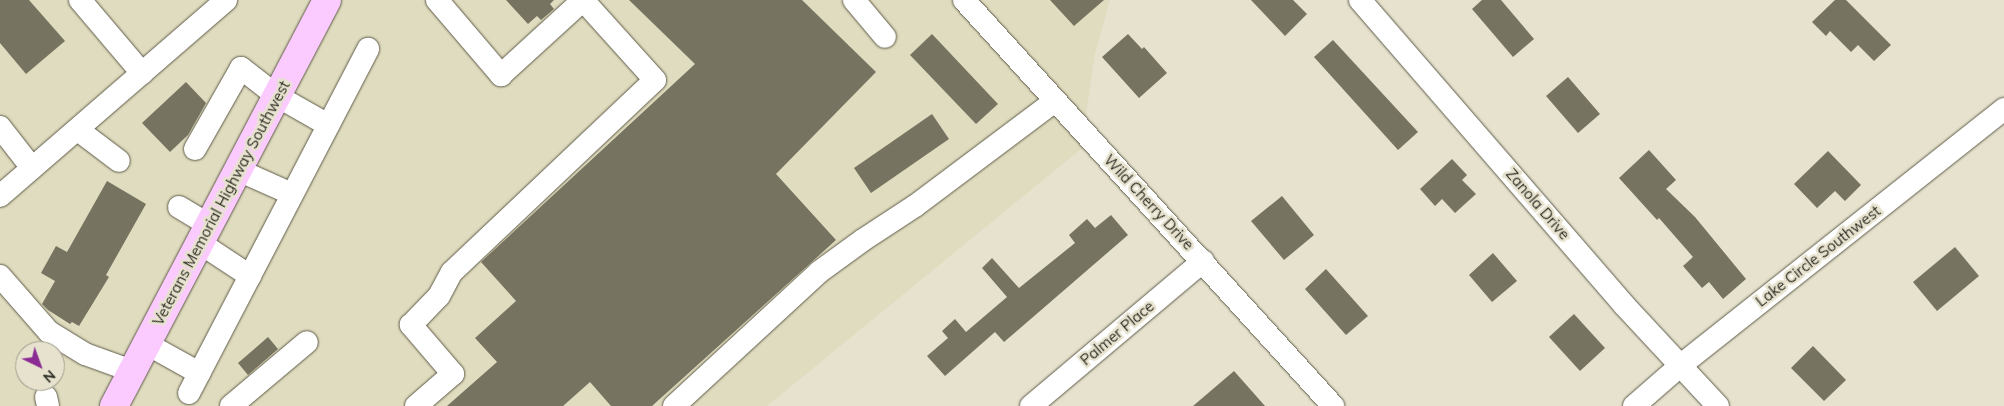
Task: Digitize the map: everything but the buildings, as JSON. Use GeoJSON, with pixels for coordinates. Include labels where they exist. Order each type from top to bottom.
{"type":"FeatureCollection","features":[{"type":"Feature","properties":{"kind":"main road","name":"Veterans Memorial Highway Southwest"},"geometry":{"type":"LineString","coordinates":[[114,406],[327,0]]}},
{"type":"Feature","properties":{"kind":"street"},"geometry":{"type":"LineString","coordinates":[[80,0],[142,73]]}},
{"type":"Feature","properties":{"kind":"street"},"geometry":{"type":"LineString","coordinates":[[0,196],[226,0]]}},
{"type":"Feature","properties":{"kind":"street"},"geometry":{"type":"LineString","coordinates":[[416,406],[453,374],[411,325],[439,296],[452,272],[655,80],[583,0],[501,75],[437,0]]}},
{"type":"Feature","properties":{"kind":"street"},"geometry":{"type":"LineString","coordinates":[[854,0],[885,37]]}},
{"type":"Feature","properties":{"kind":"street","name":"Wild Cherry Drive"},"geometry":{"type":"LineString","coordinates":[[964,0],[1333,406]]}},
{"type":"Feature","properties":{"kind":"street","name":"Zanola Drive"},"geometry":{"type":"LineString","coordinates":[[1360,0],[1624,304],[1718,406]]}},
{"type":"Feature","properties":{"kind":"street"},"geometry":{"type":"LineString","coordinates":[[147,344],[194,383],[368,49]]}},
{"type":"Feature","properties":{"kind":"street"},"geometry":{"type":"LineString","coordinates":[[195,149],[241,68],[277,96],[328,125]]}},
{"type":"Feature","properties":{"kind":"street"},"geometry":{"type":"LineString","coordinates":[[674,406],[819,272],[915,206],[1055,101]]}},
{"type":"Feature","properties":{"kind":"street","name":"Lake Circle Southwest"},"geometry":{"type":"LineString","coordinates":[[1634,406],[1681,365],[2004,109]]}},
{"type":"Feature","properties":{"kind":"street"},"geometry":{"type":"LineString","coordinates":[[78,130],[119,161]]}},
{"type":"Feature","properties":{"kind":"street"},"geometry":{"type":"LineString","coordinates":[[4,139],[32,168]]}},
{"type":"Feature","properties":{"kind":"street"},"geometry":{"type":"LineString","coordinates":[[238,170],[292,194]]}},
{"type":"Feature","properties":{"kind":"street"},"geometry":{"type":"LineString","coordinates":[[179,208],[250,276]]}},
{"type":"Feature","properties":{"kind":"street","name":"Palmer Place"},"geometry":{"type":"LineString","coordinates":[[1031,406],[1203,261]]}},
{"type":"Feature","properties":{"kind":"street"},"geometry":{"type":"LineString","coordinates":[[0,276],[49,332],[85,354],[132,372]]}},
{"type":"Feature","properties":{"kind":"street"},"geometry":{"type":"LineString","coordinates":[[231,406],[307,342]]}},
{"type":"Feature","properties":{"kind":"shaded area"},"geometry":{"type":"Polygon","coordinates":[[[0,0],[1110,0],[1095,53],[1081,149],[767,406],[0,406],[0,0]]]}}]}
